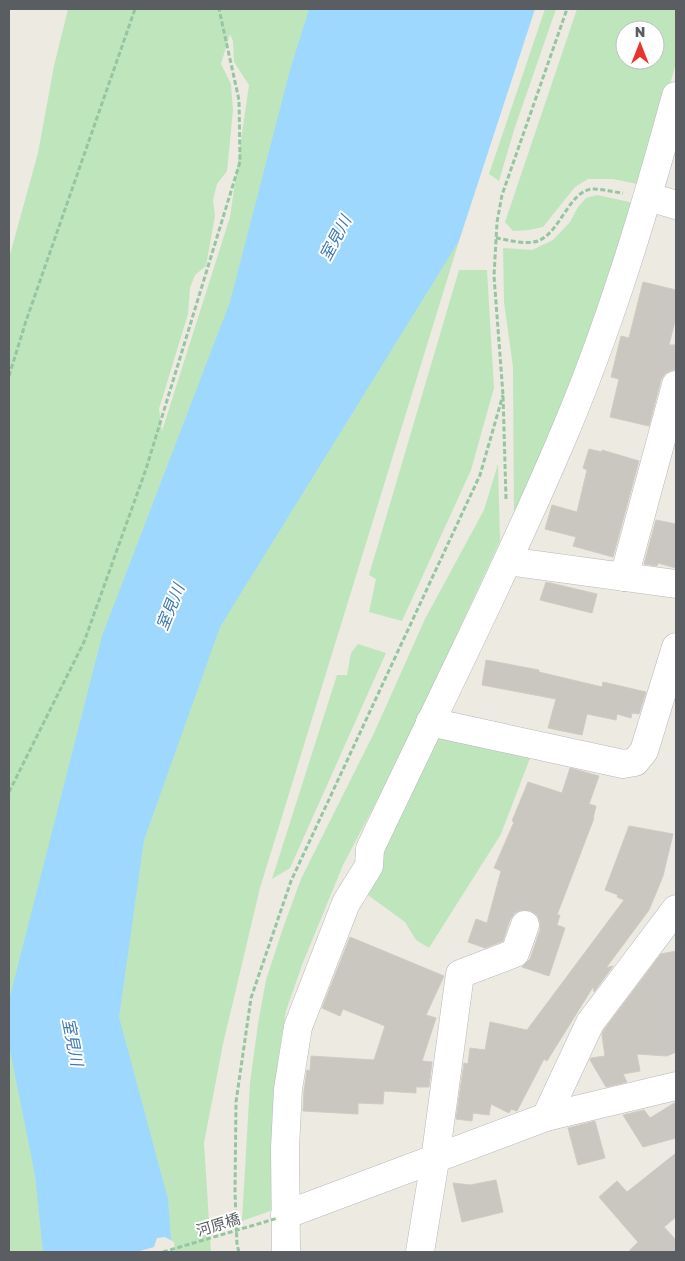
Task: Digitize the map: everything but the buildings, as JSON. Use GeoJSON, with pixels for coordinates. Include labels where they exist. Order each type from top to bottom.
{"type":"FeatureCollection","features":[{"type":"Feature","properties":{"kind":"street"},"geometry":{"type":"LineString","coordinates":[[286,1252],[282,1216],[288,1089],[298,1026],[346,903],[369,866],[370,849],[508,561],[561,440],[605,329],[649,197],[676,96]]}},
{"type":"Feature","properties":{"kind":"street"},"geometry":{"type":"LineString","coordinates":[[649,197],[676,205]]}},
{"type":"Feature","properties":{"kind":"street"},"geometry":{"type":"LineString","coordinates":[[624,577],[676,385]]}},
{"type":"Feature","properties":{"kind":"street"},"geometry":{"type":"LineString","coordinates":[[508,561],[676,584]]}},
{"type":"Feature","properties":{"kind":"street"},"geometry":{"type":"LineString","coordinates":[[430,722],[622,764],[635,762],[644,751],[676,647]]}},
{"type":"Feature","properties":{"kind":"street"},"geometry":{"type":"LineString","coordinates":[[546,1117],[590,1023],[676,909]]}},
{"type":"Feature","properties":{"kind":"street"},"geometry":{"type":"LineString","coordinates":[[420,1252],[435,1160],[460,974],[515,953],[525,925]]}},
{"type":"Feature","properties":{"kind":"street"},"geometry":{"type":"LineString","coordinates":[[282,1216],[546,1117],[676,1086]]}},
{"type":"Feature","properties":{"kind":"path"},"geometry":{"type":"LineString","coordinates":[[9,376],[26,320],[135,9]]}},
{"type":"Feature","properties":{"kind":"path"},"geometry":{"type":"LineString","coordinates":[[9,792],[84,642],[146,469],[240,162],[239,100],[219,9]]}},
{"type":"Feature","properties":{"kind":"path"},"geometry":{"type":"LineString","coordinates":[[506,503],[503,395],[494,276],[496,238],[502,195],[567,9]]}},
{"type":"Feature","properties":{"kind":"path"},"geometry":{"type":"LineString","coordinates":[[496,238],[521,242],[538,241],[551,232],[578,195],[591,189],[649,197]]}},
{"type":"Feature","properties":{"kind":"path"},"geometry":{"type":"LineString","coordinates":[[239,1252],[235,1192],[236,1102],[250,998],[291,881],[480,475],[503,395]]}},
{"type":"Feature","properties":{"kind":"path","name":"河原橋"},"geometry":{"type":"LineString","coordinates":[[164,1252],[282,1216]]}},
{"type":"Feature","properties":{"kind":"green space"},"geometry":{"type":"Polygon","coordinates":[[[68,9],[326,9],[244,306],[56,1252],[9,1252],[9,258],[38,153],[54,66],[68,9]],[[230,34],[221,64],[231,84],[233,110],[227,171],[217,184],[213,200],[215,216],[206,266],[195,275],[190,288],[188,314],[159,409],[162,431],[230,217],[249,85],[234,62],[233,41],[230,34]]]}},
{"type":"Feature","properties":{"kind":"green space"},"geometry":{"type":"Polygon","coordinates":[[[545,9],[556,9],[514,130],[499,181],[489,174],[545,9]]]}},
{"type":"Feature","properties":{"kind":"green space"},"geometry":{"type":"Polygon","coordinates":[[[577,9],[676,9],[676,63],[642,185],[613,179],[588,179],[575,187],[543,227],[513,231],[505,222],[577,9]]]}},
{"type":"Feature","properties":{"kind":"green space"},"geometry":{"type":"Polygon","coordinates":[[[597,195],[634,203],[601,325],[514,514],[513,367],[504,302],[503,248],[532,250],[553,240],[570,222],[578,207],[586,198],[597,195]]]}},
{"type":"Feature","properties":{"kind":"green space"},"geometry":{"type":"Polygon","coordinates":[[[459,241],[260,888],[223,1044],[204,1143],[211,1252],[164,1252],[108,1019],[131,845],[208,621],[360,373],[459,241]]]}},
{"type":"Feature","properties":{"kind":"green space"},"geometry":{"type":"Polygon","coordinates":[[[459,270],[487,270],[494,388],[471,470],[402,621],[369,612],[376,579],[369,575],[459,270]]]}},
{"type":"Feature","properties":{"kind":"green space"},"geometry":{"type":"Polygon","coordinates":[[[498,464],[500,541],[399,759],[343,865],[302,965],[286,1011],[274,1092],[276,1209],[242,1221],[250,1083],[258,1024],[266,980],[283,928],[301,879],[374,733],[425,619],[484,510],[498,464]]]}},
{"type":"Feature","properties":{"kind":"green space"},"geometry":{"type":"Polygon","coordinates":[[[358,644],[386,653],[290,868],[272,879],[337,675],[347,675],[351,653],[358,644]]]}},
{"type":"Feature","properties":{"kind":"green space"},"geometry":{"type":"Polygon","coordinates":[[[437,729],[530,758],[501,834],[429,948],[416,940],[405,922],[361,890],[437,729]]]}},
{"type":"Feature","properties":{"kind":"water","name":"室見川"},"geometry":{"type":"Polygon","coordinates":[[[309,9],[535,9],[459,241],[220,627],[144,840],[119,1017],[168,1199],[172,1252],[43,1252],[35,1175],[9,1045],[9,1000],[102,636],[230,302],[290,70],[309,9]]]}},
{"type":"Feature","properties":{"kind":"pier"},"geometry":{"type":"Polygon","coordinates":[[[165,1237],[174,1242],[175,1252],[136,1252],[154,1247],[157,1238],[165,1237]]]}}]}
